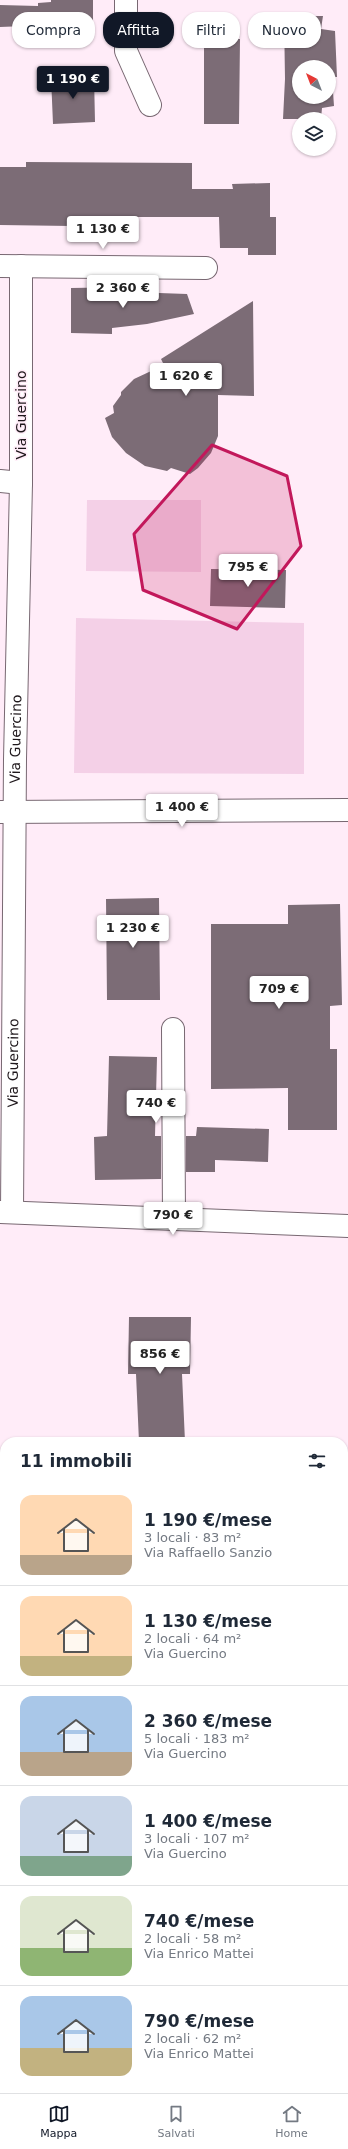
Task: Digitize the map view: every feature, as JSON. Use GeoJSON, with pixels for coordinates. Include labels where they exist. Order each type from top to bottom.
{"type":"FeatureCollection","features":[{"type":"Feature","properties":{"kind":"street"},"geometry":{"type":"LineString","coordinates":[[126,0],[126,51],[150,105]]}},
{"type":"Feature","properties":{"kind":"street"},"geometry":{"type":"LineString","coordinates":[[0,266],[206,268]]}},
{"type":"Feature","properties":{"kind":"street","name":"Via Guercino"},"geometry":{"type":"LineString","coordinates":[[6,1212],[7,812],[11,482],[21,266]]}},
{"type":"Feature","properties":{"kind":"street"},"geometry":{"type":"LineString","coordinates":[[7,812],[348,810]]}},
{"type":"Feature","properties":{"kind":"street"},"geometry":{"type":"LineString","coordinates":[[173,1029],[174,1219]]}},
{"type":"Feature","properties":{"kind":"street"},"geometry":{"type":"LineString","coordinates":[[6,1212],[348,1226]]}},
{"type":"Feature","properties":{"kind":"highlighted area"},"geometry":{"type":"Polygon","coordinates":[[[212,445],[287,476],[301,546],[237,629],[143,590],[134,534],[212,445]]]}},
{"type":"Feature","properties":{"kind":"shaded area"},"geometry":{"type":"Polygon","coordinates":[[[87,500],[201,500],[201,572],[86,571],[87,500]]]}},
{"type":"Feature","properties":{"kind":"shaded area"},"geometry":{"type":"Polygon","coordinates":[[[76,618],[304,623],[304,774],[74,773],[76,618]]]}},
{"type":"Feature","properties":{"kind":"building"},"geometry":{"type":"Polygon","coordinates":[[[51,0],[93,0],[93,12],[12,12],[12,27],[0,27],[0,5],[38,6],[38,3],[51,2],[51,0]]]}},
{"type":"Feature","properties":{"kind":"building"},"geometry":{"type":"Polygon","coordinates":[[[321,16],[323,16],[321,29],[321,16]]]}},
{"type":"Feature","properties":{"kind":"building"},"geometry":{"type":"Polygon","coordinates":[[[321,29],[335,31],[337,77],[336,60],[292,60],[292,104],[334,104],[334,106],[322,108],[322,112],[292,112],[292,119],[283,119],[285,48],[321,48],[321,29]]]}},
{"type":"Feature","properties":{"kind":"building"},"geometry":{"type":"Polygon","coordinates":[[[204,48],[240,48],[239,124],[204,124],[204,48]]]}},
{"type":"Feature","properties":{"kind":"building"},"geometry":{"type":"Polygon","coordinates":[[[94,76],[95,122],[53,124],[51,77],[94,76]]]}},
{"type":"Feature","properties":{"kind":"building"},"geometry":{"type":"Polygon","coordinates":[[[26,162],[192,163],[192,189],[233,189],[232,184],[270,183],[270,217],[276,217],[276,255],[248,255],[248,248],[220,248],[219,217],[100,217],[99,238],[73,232],[71,226],[0,225],[0,167],[26,167],[26,162]]]}},
{"type":"Feature","properties":{"kind":"building"},"geometry":{"type":"Polygon","coordinates":[[[130,287],[131,292],[187,294],[194,314],[147,324],[112,328],[112,334],[71,333],[71,288],[130,287]]]}},
{"type":"Feature","properties":{"kind":"building"},"geometry":{"type":"Polygon","coordinates":[[[253,301],[254,396],[218,395],[218,436],[211,453],[198,468],[190,474],[171,468],[167,471],[145,466],[126,453],[112,437],[105,418],[114,413],[113,406],[121,395],[121,392],[134,379],[164,365],[161,359],[253,301]]]}},
{"type":"Feature","properties":{"kind":"building"},"geometry":{"type":"Polygon","coordinates":[[[211,569],[286,570],[285,608],[210,606],[211,569]]]}},
{"type":"Feature","properties":{"kind":"building"},"geometry":{"type":"Polygon","coordinates":[[[159,898],[160,1000],[107,1000],[106,899],[159,898]]]}},
{"type":"Feature","properties":{"kind":"building"},"geometry":{"type":"Polygon","coordinates":[[[340,904],[342,1005],[330,1006],[330,1049],[337,1049],[337,1130],[288,1130],[288,1088],[211,1089],[211,924],[288,924],[288,905],[340,904]]]}},
{"type":"Feature","properties":{"kind":"building"},"geometry":{"type":"Polygon","coordinates":[[[109,1056],[157,1057],[155,1136],[161,1136],[161,1179],[95,1180],[94,1137],[107,1136],[109,1056]]]}},
{"type":"Feature","properties":{"kind":"building"},"geometry":{"type":"Polygon","coordinates":[[[197,1127],[269,1129],[268,1162],[215,1160],[215,1172],[186,1172],[186,1136],[196,1136],[197,1127]]]}},
{"type":"Feature","properties":{"kind":"building"},"geometry":{"type":"Polygon","coordinates":[[[129,1317],[191,1317],[190,1374],[182,1374],[185,1437],[139,1437],[136,1374],[128,1374],[129,1317]]]}}]}
